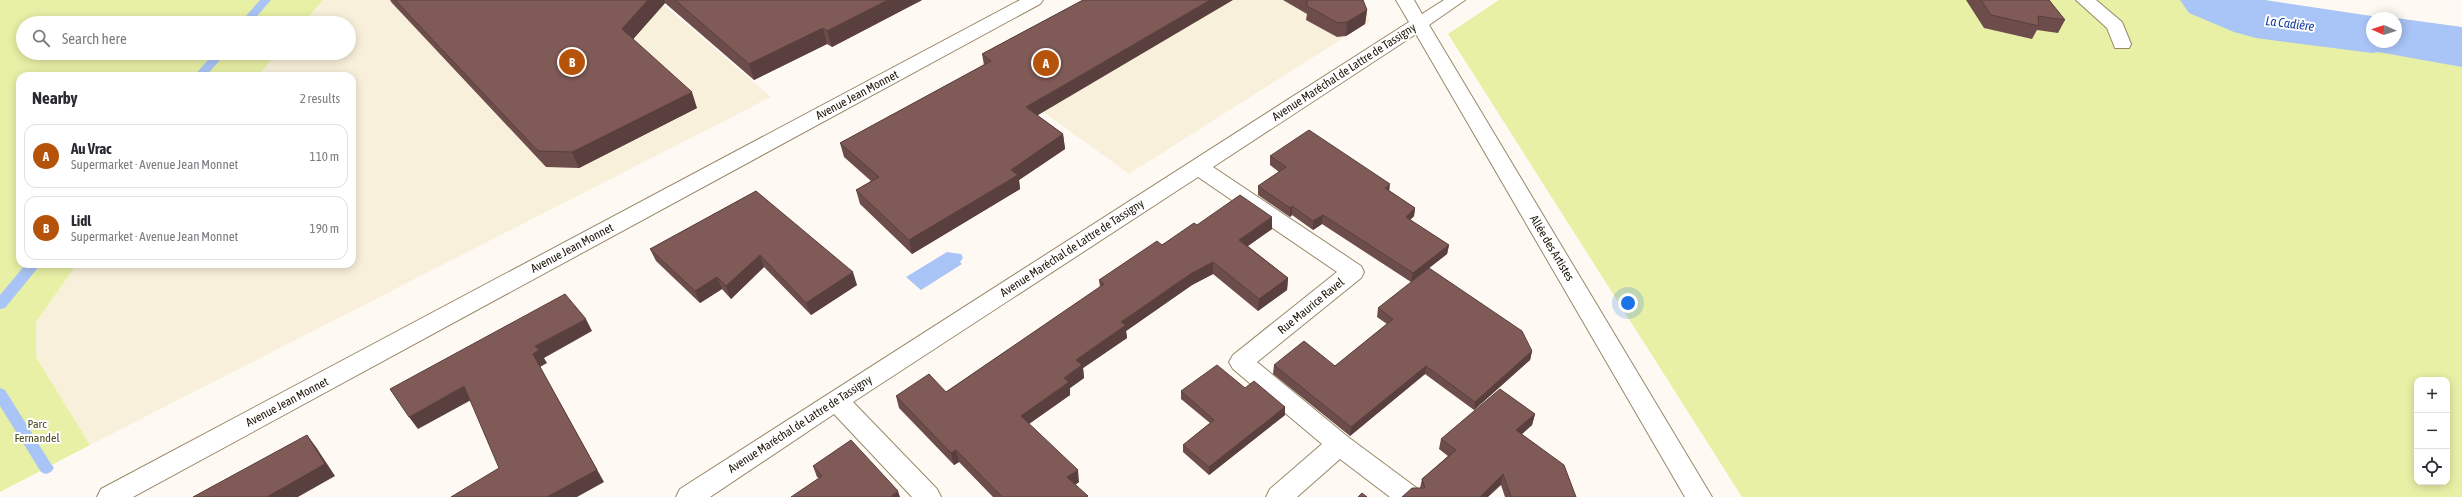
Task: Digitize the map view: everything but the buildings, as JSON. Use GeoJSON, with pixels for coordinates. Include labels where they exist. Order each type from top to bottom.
{"type":"FeatureCollection","features":[{"type":"Feature","properties":{"kind":"street","name":"Avenue Jean Monnet"},"geometry":{"type":"LineString","coordinates":[[110,497],[1034,0]]}},
{"type":"Feature","properties":{"kind":"street","name":"Allée des Artistes"},"geometry":{"type":"LineString","coordinates":[[1405,0],[1699,497]]}},
{"type":"Feature","properties":{"kind":"street","name":"Avenue Maréchal de Lattre de Tassigny"},"geometry":{"type":"LineString","coordinates":[[689,497],[836,400],[1456,0]]}},
{"type":"Feature","properties":{"kind":"street"},"geometry":{"type":"LineString","coordinates":[[2085,0],[2115,26],[2122,44]]}},
{"type":"Feature","properties":{"kind":"street","name":"Rue Maurice Ravel"},"geometry":{"type":"LineString","coordinates":[[1198,167],[1353,272],[1241,362],[1339,444],[1409,497]]}},
{"type":"Feature","properties":{"kind":"street"},"geometry":{"type":"LineString","coordinates":[[836,400],[928,497]]}},
{"type":"Feature","properties":{"kind":"street"},"geometry":{"type":"LineString","coordinates":[[1279,497],[1339,444]]}},
{"type":"Feature","properties":{"kind":"shaded area"},"geometry":{"type":"Polygon","coordinates":[[[323,0],[658,0],[771,97],[90,445],[36,357],[36,322],[74,268],[356,268],[356,72],[261,72],[271,60],[356,60],[356,16],[309,16],[323,0]]]}},
{"type":"Feature","properties":{"kind":"shaded area"},"geometry":{"type":"Polygon","coordinates":[[[1099,0],[1361,0],[1370,21],[1129,174],[979,65],[1099,0]]]}},
{"type":"Feature","properties":{"kind":"green space","name":"Parc Fernandel"},"geometry":{"type":"Polygon","coordinates":[[[0,0],[323,0],[309,16],[16,16],[16,60],[271,60],[261,72],[16,72],[16,268],[74,268],[36,322],[36,357],[90,445],[0,492],[0,0]]]}},
{"type":"Feature","properties":{"kind":"green space"},"geometry":{"type":"Polygon","coordinates":[[[1499,0],[2202,0],[2259,22],[2366,36],[2366,48],[2402,48],[2402,41],[2453,48],[2462,51],[2462,497],[1742,497],[1448,34],[1499,0]]]}},
{"type":"Feature","properties":{"kind":"water"},"geometry":{"type":"Polygon","coordinates":[[[947,252],[961,254],[963,258],[960,262],[962,264],[921,290],[906,277],[947,252]]]}},
{"type":"Feature","properties":{"kind":"waterway"},"geometry":{"type":"LineString","coordinates":[[251,16],[266,0]]}},
{"type":"Feature","properties":{"kind":"waterway","name":"La Cadière"},"geometry":{"type":"LineString","coordinates":[[2211,0],[2256,19],[2366,33]]}},
{"type":"Feature","properties":{"kind":"waterway","name":"La Cadière"},"geometry":{"type":"LineString","coordinates":[[2402,38],[2462,47]]}},
{"type":"Feature","properties":{"kind":"waterway"},"geometry":{"type":"LineString","coordinates":[[203,72],[214,60]]}},
{"type":"Feature","properties":{"kind":"waterway"},"geometry":{"type":"LineString","coordinates":[[0,304],[31,268]]}},
{"type":"Feature","properties":{"kind":"waterway"},"geometry":{"type":"LineString","coordinates":[[0,394],[46,468]]}},
{"type":"Feature","properties":{"kind":"place","name":"Lidl"},"geometry":{"type":"Point","coordinates":[572,62]}},
{"type":"Feature","properties":{"kind":"place","name":"Au Vrac"},"geometry":{"type":"Point","coordinates":[1046,63]}}]}
